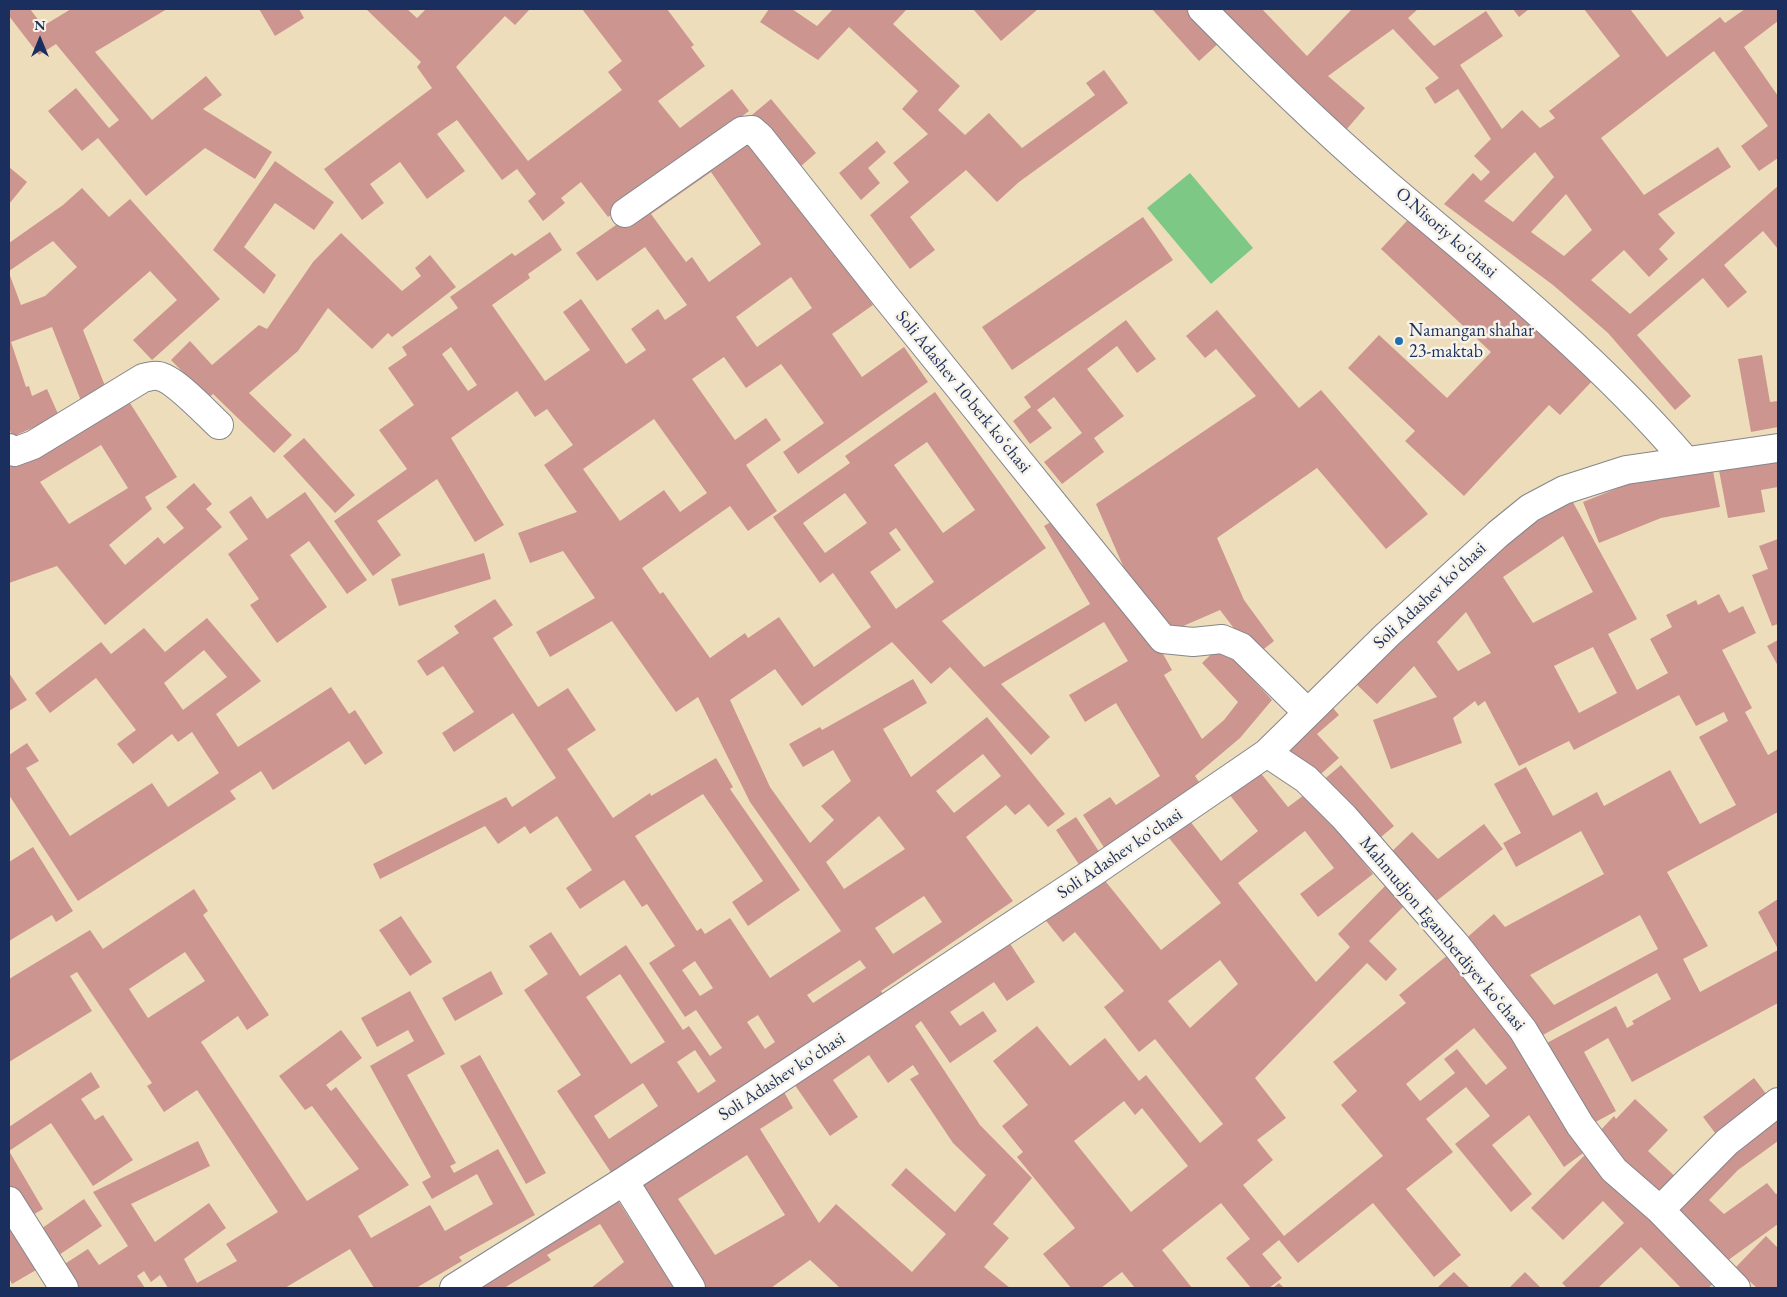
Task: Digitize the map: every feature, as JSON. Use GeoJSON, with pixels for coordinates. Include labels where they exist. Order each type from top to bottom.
{"type":"FeatureCollection","features":[{"type":"Feature","properties":{"kind":"street","name":"O.Nisoriy ko'chasi"},"geometry":{"type":"LineString","coordinates":[[1202,9],[1285,90],[1408,202],[1460,244],[1645,413],[1686,461]]}},
{"type":"Feature","properties":{"kind":"street","name":"Soli Adashev 10-berk koʻchasi"},"geometry":{"type":"LineString","coordinates":[[625,213],[742,131],[752,130],[760,137],[886,297],[1163,639],[1193,642],[1222,639],[1240,647],[1307,712]]}},
{"type":"Feature","properties":{"kind":"street"},"geometry":{"type":"LineString","coordinates":[[9,448],[14,452],[33,446],[143,378],[154,376],[160,376],[170,381],[219,425]]}},
{"type":"Feature","properties":{"kind":"street","name":"Soli Adashev ko'chasi"},"geometry":{"type":"LineString","coordinates":[[454,1288],[624,1181],[1087,876],[1267,753],[1386,635],[1498,534],[1530,508],[1564,490],[1626,470],[1778,448]]}},
{"type":"Feature","properties":{"kind":"street","name":"Mahmudjon Egamberdiyev koʻchasi"},"geometry":{"type":"LineString","coordinates":[[1267,753],[1306,779],[1337,811],[1456,946],[1523,1030],[1580,1125],[1614,1170],[1660,1210],[1736,1288]]}},
{"type":"Feature","properties":{"kind":"street"},"geometry":{"type":"LineString","coordinates":[[1660,1210],[1727,1142],[1778,1102]]}},
{"type":"Feature","properties":{"kind":"street"},"geometry":{"type":"LineString","coordinates":[[624,1181],[691,1288]]}},
{"type":"Feature","properties":{"kind":"street"},"geometry":{"type":"LineString","coordinates":[[9,1201],[64,1288]]}},
{"type":"Feature","properties":{"kind":"green space"},"geometry":{"type":"Polygon","coordinates":[[[1190,173],[1253,248],[1211,284],[1147,208],[1190,173]]]}},
{"type":"Feature","properties":{"kind":"building"},"geometry":{"type":"Polygon","coordinates":[[[9,9],[30,9],[43,26],[71,9],[167,9],[95,52],[152,120],[206,76],[222,95],[203,109],[272,152],[255,179],[205,148],[146,196],[98,138],[82,151],[48,111],[76,88],[109,128],[119,120],[56,44],[39,55],[9,16],[9,9]]]}},
{"type":"Feature","properties":{"kind":"building"},"geometry":{"type":"Polygon","coordinates":[[[259,9],[299,9],[304,18],[275,36],[259,9]]]}},
{"type":"Feature","properties":{"kind":"building"},"geometry":{"type":"Polygon","coordinates":[[[366,9],[407,9],[417,18],[426,9],[530,9],[515,25],[505,16],[456,67],[528,161],[622,90],[608,72],[622,61],[582,9],[667,9],[694,45],[691,47],[705,66],[658,101],[680,128],[732,89],[749,111],[608,217],[581,182],[561,198],[565,203],[543,221],[528,201],[536,194],[517,169],[502,180],[457,120],[437,134],[465,171],[427,199],[400,162],[370,184],[384,203],[362,220],[324,169],[432,88],[417,67],[421,62],[366,9]]]}},
{"type":"Feature","properties":{"kind":"building"},"geometry":{"type":"Polygon","coordinates":[[[769,9],[792,9],[817,26],[833,9],[907,9],[893,24],[960,86],[938,110],[965,135],[989,113],[1022,148],[1095,95],[1086,83],[1104,70],[1128,103],[1019,182],[997,202],[966,170],[910,217],[935,250],[910,269],[870,215],[909,182],[893,163],[928,134],[902,109],[918,91],[849,27],[818,60],[760,22],[769,9]]]}},
{"type":"Feature","properties":{"kind":"building"},"geometry":{"type":"Polygon","coordinates":[[[973,9],[1038,9],[1001,41],[973,9]]]}},
{"type":"Feature","properties":{"kind":"building"},"geometry":{"type":"Polygon","coordinates":[[[1152,9],[1190,9],[1220,42],[1199,61],[1152,9]]]}},
{"type":"Feature","properties":{"kind":"building"},"geometry":{"type":"Polygon","coordinates":[[[1222,9],[1262,9],[1307,56],[1352,9],[1418,9],[1408,18],[1434,46],[1486,11],[1503,36],[1460,65],[1502,129],[1522,110],[1540,128],[1555,118],[1549,111],[1620,56],[1584,9],[1630,9],[1667,57],[1720,17],[1725,23],[1745,9],[1778,9],[1778,21],[1744,47],[1778,96],[1778,158],[1759,171],[1741,146],[1768,126],[1714,51],[1601,138],[1644,195],[1718,147],[1731,167],[1658,214],[1675,233],[1659,249],[1668,259],[1649,277],[1624,250],[1591,280],[1630,314],[1778,186],[1778,249],[1763,231],[1724,265],[1747,292],[1728,308],[1703,278],[1637,335],[1691,396],[1675,410],[1608,333],[1553,285],[1444,204],[1473,173],[1481,181],[1490,172],[1474,156],[1491,139],[1458,89],[1435,104],[1425,88],[1439,78],[1393,29],[1328,76],[1365,108],[1346,130],[1287,78],[1222,9]],[[1535,152],[1484,201],[1513,222],[1554,177],[1535,152]],[[1566,194],[1531,232],[1564,256],[1592,230],[1566,194]]]}},
{"type":"Feature","properties":{"kind":"building"},"geometry":{"type":"Polygon","coordinates":[[[1513,9],[1529,9],[1519,17],[1513,9]]]}},
{"type":"Feature","properties":{"kind":"building"},"geometry":{"type":"Polygon","coordinates":[[[771,99],[816,153],[793,173],[747,119],[771,99]]]}},
{"type":"Feature","properties":{"kind":"building"},"geometry":{"type":"Polygon","coordinates":[[[750,131],[873,305],[832,334],[862,377],[904,347],[928,382],[798,474],[783,452],[824,423],[781,364],[746,388],[724,357],[692,379],[735,440],[766,418],[781,440],[746,465],[777,511],[748,531],[730,506],[642,568],[660,594],[663,592],[710,658],[745,633],[748,638],[779,617],[814,667],[871,627],[833,573],[820,583],[773,517],[850,463],[845,456],[935,392],[1046,548],[942,621],[984,667],[1090,604],[1044,526],[1063,515],[1116,588],[1151,647],[1157,643],[1172,670],[1164,675],[1202,739],[1224,720],[1238,702],[1202,663],[1221,645],[1272,700],[1240,738],[1195,776],[1201,785],[1105,849],[1083,815],[1110,797],[1116,805],[1160,776],[1116,703],[1085,722],[1069,695],[1128,661],[1104,622],[1001,684],[1050,737],[1031,755],[950,667],[931,684],[892,642],[802,706],[775,669],[730,700],[770,787],[810,843],[834,820],[821,806],[851,781],[833,750],[803,767],[789,744],[820,727],[822,730],[913,679],[927,703],[883,729],[911,777],[987,717],[1065,814],[1048,827],[1029,804],[1015,815],[1006,805],[966,837],[1013,901],[881,991],[885,997],[614,1177],[557,1091],[581,1075],[524,990],[548,974],[529,946],[551,932],[580,976],[626,945],[683,1030],[689,1026],[710,1056],[722,1048],[696,1010],[685,1017],[649,963],[675,946],[647,904],[642,907],[624,880],[580,909],[566,888],[592,870],[557,816],[530,834],[525,826],[498,844],[485,826],[380,879],[373,864],[506,797],[512,807],[556,778],[513,713],[454,752],[442,733],[474,712],[443,666],[427,676],[417,661],[459,633],[454,626],[495,599],[513,625],[493,638],[538,707],[568,688],[596,730],[567,749],[613,818],[650,793],[651,796],[716,758],[733,787],[730,789],[800,890],[748,926],[732,902],[763,881],[703,794],[635,836],[697,931],[701,928],[705,934],[730,918],[770,978],[841,931],[750,802],[698,697],[676,712],[612,621],[550,657],[536,632],[595,598],[563,551],[530,563],[518,533],[577,512],[544,465],[573,445],[547,409],[535,417],[517,391],[451,438],[504,525],[475,542],[437,479],[377,521],[401,555],[373,576],[334,521],[407,469],[379,430],[414,405],[388,368],[407,355],[402,347],[458,308],[450,297],[512,253],[515,256],[550,232],[562,250],[528,274],[530,278],[492,305],[545,381],[590,350],[563,312],[581,299],[626,364],[646,350],[631,329],[658,309],[665,320],[687,305],[645,247],[597,281],[576,253],[750,131]],[[711,172],[651,214],[686,262],[692,257],[709,282],[761,244],[711,172]],[[791,277],[736,317],[757,347],[812,308],[791,277]],[[451,347],[442,354],[468,391],[477,385],[451,347]],[[654,419],[583,469],[620,521],[664,490],[680,512],[707,493],[654,419]],[[927,442],[894,465],[943,533],[975,510],[927,442]],[[845,493],[803,523],[825,553],[867,523],[845,493]],[[896,528],[889,533],[901,550],[870,572],[896,609],[934,582],[896,528]],[[983,754],[936,791],[954,813],[1001,776],[983,754]],[[879,816],[826,862],[844,889],[905,849],[879,816]],[[924,896],[875,928],[893,954],[942,922],[924,896]],[[860,960],[807,995],[813,1003],[866,968],[860,960]],[[695,961],[682,970],[700,996],[713,988],[695,961]],[[620,974],[586,997],[631,1064],[665,1042],[620,974]],[[758,1015],[747,1022],[765,1049],[775,1042],[758,1015]],[[695,1050],[677,1062],[698,1093],[716,1081],[695,1050]],[[643,1083],[594,1116],[609,1139],[658,1106],[643,1083]]]}},
{"type":"Feature","properties":{"kind":"building"},"geometry":{"type":"Polygon","coordinates":[[[877,141],[886,152],[868,168],[880,183],[861,200],[839,173],[877,141]]]}},
{"type":"Feature","properties":{"kind":"building"},"geometry":{"type":"Polygon","coordinates":[[[275,161],[334,202],[314,230],[275,203],[244,247],[276,275],[264,294],[213,250],[275,161]]]}},
{"type":"Feature","properties":{"kind":"building"},"geometry":{"type":"Polygon","coordinates":[[[9,167],[27,182],[9,204],[9,167]]]}},
{"type":"Feature","properties":{"kind":"building"},"geometry":{"type":"Polygon","coordinates":[[[82,188],[109,217],[130,199],[220,299],[152,360],[133,340],[177,300],[150,271],[83,330],[107,391],[83,406],[52,327],[11,342],[26,387],[29,386],[32,396],[47,389],[59,416],[12,437],[9,427],[9,273],[21,305],[45,296],[77,267],[53,241],[9,271],[9,243],[63,205],[82,188]]]}},
{"type":"Feature","properties":{"kind":"building"},"geometry":{"type":"Polygon","coordinates":[[[1416,211],[1595,378],[1560,415],[1549,405],[1464,496],[1405,441],[1415,431],[1348,368],[1379,335],[1447,398],[1491,352],[1381,249],[1416,211]]]}},
{"type":"Feature","properties":{"kind":"building"},"geometry":{"type":"Polygon","coordinates":[[[1143,217],[1173,260],[1012,370],[982,327],[1143,217]]]}},
{"type":"Feature","properties":{"kind":"building"},"geometry":{"type":"Polygon","coordinates":[[[341,233],[402,291],[421,276],[415,268],[430,255],[456,287],[392,337],[388,333],[372,349],[328,308],[298,351],[249,393],[292,435],[274,453],[213,394],[208,398],[171,360],[190,341],[212,365],[259,325],[267,329],[313,262],[341,233]]]}},
{"type":"Feature","properties":{"kind":"building"},"geometry":{"type":"Polygon","coordinates":[[[1217,310],[1299,408],[1321,390],[1428,514],[1386,549],[1317,468],[1217,538],[1244,600],[1274,641],[1255,656],[1220,610],[1165,634],[1141,607],[1096,504],[1256,396],[1216,349],[1205,358],[1186,336],[1217,310]]]}},
{"type":"Feature","properties":{"kind":"building"},"geometry":{"type":"Polygon","coordinates":[[[1126,320],[1156,359],[1137,373],[1117,346],[1087,369],[1124,416],[1094,438],[1104,452],[1062,484],[1044,462],[1082,433],[1054,397],[1037,410],[1052,428],[1030,444],[1013,421],[1031,407],[1024,397],[1126,320]]]}},
{"type":"Feature","properties":{"kind":"building"},"geometry":{"type":"Polygon","coordinates":[[[1762,355],[1770,402],[1778,401],[1778,427],[1751,432],[1738,359],[1762,355]]]}},
{"type":"Feature","properties":{"kind":"building"},"geometry":{"type":"Polygon","coordinates":[[[123,392],[177,477],[145,497],[152,509],[109,545],[125,565],[158,537],[164,544],[184,528],[166,507],[194,483],[212,504],[206,509],[222,527],[105,625],[57,566],[9,583],[9,454],[123,392]],[[101,445],[40,482],[69,524],[128,488],[101,445]]]}},
{"type":"Feature","properties":{"kind":"building"},"geometry":{"type":"Polygon","coordinates":[[[304,438],[355,495],[335,513],[283,456],[304,438]]]}},
{"type":"Feature","properties":{"kind":"building"},"geometry":{"type":"Polygon","coordinates":[[[1778,454],[1778,487],[1761,490],[1765,512],[1728,518],[1718,465],[1778,454]]]}},
{"type":"Feature","properties":{"kind":"building"},"geometry":{"type":"Polygon","coordinates":[[[1711,461],[1720,507],[1661,518],[1599,543],[1583,502],[1653,474],[1711,461]]]}},
{"type":"Feature","properties":{"kind":"building"},"geometry":{"type":"Polygon","coordinates":[[[305,492],[367,580],[347,594],[309,541],[290,555],[327,607],[277,643],[250,605],[259,599],[228,554],[248,539],[229,512],[251,496],[267,519],[305,492]]]}},
{"type":"Feature","properties":{"kind":"building"},"geometry":{"type":"Polygon","coordinates":[[[1569,495],[1637,619],[1608,634],[1637,690],[1668,673],[1650,639],[1672,627],[1666,615],[1696,600],[1698,605],[1719,594],[1729,613],[1743,606],[1756,633],[1722,650],[1752,708],[1745,712],[1768,755],[1778,749],[1778,812],[1667,872],[1708,946],[1683,959],[1700,992],[1778,950],[1778,1003],[1632,1082],[1608,1038],[1584,1052],[1616,1111],[1590,1125],[1545,1044],[1616,1006],[1627,1028],[1634,1024],[1632,1021],[1671,999],[1657,973],[1541,1036],[1463,941],[1494,914],[1505,927],[1604,874],[1581,831],[1516,867],[1503,843],[1521,833],[1494,784],[1526,767],[1553,816],[1597,792],[1604,806],[1670,770],[1700,824],[1736,805],[1699,737],[1728,721],[1724,712],[1696,726],[1679,695],[1574,750],[1569,741],[1519,766],[1485,701],[1478,706],[1475,701],[1453,718],[1462,743],[1391,769],[1373,720],[1437,697],[1414,666],[1377,704],[1351,679],[1446,581],[1569,495]],[[1563,536],[1503,577],[1533,623],[1593,592],[1563,536]],[[1466,612],[1437,642],[1458,671],[1491,653],[1466,612]],[[1593,647],[1554,666],[1579,713],[1617,693],[1593,647]],[[1640,915],[1530,975],[1554,1005],[1658,949],[1640,915]]]}},
{"type":"Feature","properties":{"kind":"building"},"geometry":{"type":"Polygon","coordinates":[[[1778,539],[1778,624],[1772,626],[1752,575],[1768,569],[1759,546],[1778,539]]]}},
{"type":"Feature","properties":{"kind":"building"},"geometry":{"type":"Polygon","coordinates":[[[484,553],[491,579],[399,606],[391,579],[484,553]]]}},
{"type":"Feature","properties":{"kind":"building"},"geometry":{"type":"Polygon","coordinates":[[[207,618],[261,681],[216,714],[238,747],[331,687],[349,714],[355,710],[383,753],[365,765],[349,741],[273,790],[261,771],[230,791],[236,799],[78,901],[9,795],[9,755],[27,743],[39,761],[26,768],[70,836],[152,783],[168,807],[219,773],[192,732],[178,742],[172,734],[133,764],[117,744],[136,730],[96,678],[50,713],[35,693],[101,642],[111,654],[144,628],[165,652],[207,618]],[[204,650],[164,683],[183,710],[227,677],[204,650]]]}},
{"type":"Feature","properties":{"kind":"building"},"geometry":{"type":"Polygon","coordinates":[[[1778,640],[1778,666],[1767,646],[1778,640]]]}},
{"type":"Feature","properties":{"kind":"building"},"geometry":{"type":"Polygon","coordinates":[[[9,673],[27,700],[9,711],[9,673]]]}},
{"type":"Feature","properties":{"kind":"building"},"geometry":{"type":"Polygon","coordinates":[[[1327,701],[1339,715],[1317,734],[1339,758],[1314,780],[1280,742],[1327,701]]]}},
{"type":"Feature","properties":{"kind":"building"},"geometry":{"type":"Polygon","coordinates":[[[1341,765],[1394,826],[1374,843],[1321,782],[1341,765]]]}},
{"type":"Feature","properties":{"kind":"building"},"geometry":{"type":"Polygon","coordinates":[[[1259,771],[1288,807],[1308,792],[1373,874],[1318,917],[1300,894],[1334,868],[1305,831],[1238,883],[1316,982],[1350,947],[1338,934],[1385,886],[1405,905],[1369,941],[1397,969],[1386,981],[1367,963],[1255,1078],[1286,1118],[1257,1140],[1273,1160],[1243,1185],[1284,1236],[1383,1156],[1341,1105],[1357,1091],[1333,1062],[1406,1003],[1399,995],[1449,954],[1478,989],[1474,991],[1542,1074],[1586,1151],[1564,1167],[1529,1115],[1492,1145],[1532,1194],[1511,1212],[1455,1144],[1490,1116],[1466,1087],[1426,1119],[1453,1152],[1406,1189],[1461,1255],[1434,1277],[1373,1203],[1298,1263],[1279,1240],[1262,1254],[1282,1278],[1269,1288],[1251,1288],[1226,1258],[1250,1239],[1221,1203],[1162,1250],[1192,1288],[1135,1288],[1122,1272],[1101,1288],[1071,1288],[1043,1254],[1075,1228],[1017,1157],[1023,1152],[1002,1126],[1028,1105],[993,1061],[1037,1026],[1070,1066],[1105,1038],[1139,1081],[1146,1075],[1200,1143],[1223,1124],[1155,1039],[1139,1052],[1104,1007],[1124,991],[1075,932],[1063,942],[1043,917],[1102,877],[1161,950],[1221,903],[1165,833],[1186,816],[1221,861],[1258,831],[1229,794],[1259,771]],[[1220,960],[1168,1001],[1190,1028],[1238,984],[1220,960]],[[1474,1028],[1406,1084],[1420,1101],[1455,1073],[1444,1059],[1457,1049],[1486,1085],[1507,1068],[1474,1028]],[[1124,1101],[1074,1141],[1131,1212],[1188,1166],[1142,1108],[1135,1115],[1124,1101]]]}},
{"type":"Feature","properties":{"kind":"building"},"geometry":{"type":"Polygon","coordinates":[[[1076,817],[1100,853],[1080,866],[1056,830],[1076,817]]]}},
{"type":"Feature","properties":{"kind":"building"},"geometry":{"type":"Polygon","coordinates":[[[1484,824],[1503,849],[1430,906],[1385,858],[1412,832],[1438,859],[1484,824]]]}},
{"type":"Feature","properties":{"kind":"building"},"geometry":{"type":"Polygon","coordinates":[[[33,847],[73,911],[56,922],[52,915],[9,941],[9,862],[33,847]]]}},
{"type":"Feature","properties":{"kind":"building"},"geometry":{"type":"Polygon","coordinates":[[[194,889],[208,911],[203,915],[269,1015],[247,1030],[238,1016],[201,1042],[307,1201],[359,1169],[312,1106],[305,1110],[279,1076],[341,1030],[362,1058],[326,1085],[331,1091],[336,1087],[409,1185],[358,1216],[371,1238],[430,1205],[445,1231],[493,1204],[477,1174],[432,1199],[422,1182],[431,1177],[370,1066],[414,1041],[408,1030],[377,1047],[361,1018],[410,991],[445,1054],[407,1075],[456,1163],[450,1166],[454,1173],[498,1149],[535,1215],[459,1257],[462,1261],[416,1288],[374,1288],[350,1249],[285,1288],[168,1288],[160,1275],[151,1282],[144,1271],[137,1276],[145,1288],[78,1288],[63,1265],[88,1249],[99,1265],[128,1246],[93,1192],[198,1141],[210,1166],[131,1204],[155,1242],[209,1203],[226,1228],[184,1259],[197,1283],[237,1261],[226,1244],[278,1212],[197,1090],[164,1112],[147,1086],[152,1083],[77,972],[70,976],[92,1011],[9,1062],[9,979],[90,930],[103,949],[194,889]],[[185,952],[129,989],[148,1018],[205,981],[185,952]]]}},
{"type":"Feature","properties":{"kind":"building"},"geometry":{"type":"Polygon","coordinates":[[[1778,899],[1778,949],[1758,912],[1778,899]]]}},
{"type":"Feature","properties":{"kind":"building"},"geometry":{"type":"Polygon","coordinates":[[[401,916],[432,962],[410,976],[379,930],[401,916]]]}},
{"type":"Feature","properties":{"kind":"building"},"geometry":{"type":"Polygon","coordinates":[[[1007,939],[1035,982],[1007,1001],[994,982],[950,1012],[960,1026],[983,1011],[997,1031],[950,1063],[921,1021],[915,1026],[980,1125],[1032,1178],[993,1224],[1009,1238],[984,1267],[1010,1288],[840,1288],[810,1260],[771,1288],[697,1288],[631,1186],[784,1092],[793,1108],[760,1129],[819,1223],[836,1204],[912,1272],[946,1234],[891,1185],[906,1168],[955,1212],[986,1175],[953,1143],[910,1079],[919,1074],[913,1065],[888,1083],[869,1055],[833,1080],[858,1117],[830,1136],[790,1078],[1007,939]],[[747,1155],[678,1199],[715,1255],[785,1215],[747,1155]]]}},
{"type":"Feature","properties":{"kind":"building"},"geometry":{"type":"Polygon","coordinates":[[[491,971],[503,994],[455,1021],[442,998],[491,971]]]}},
{"type":"Feature","properties":{"kind":"building"},"geometry":{"type":"Polygon","coordinates":[[[480,1055],[546,1173],[526,1184],[460,1066],[480,1055]]]}},
{"type":"Feature","properties":{"kind":"building"},"geometry":{"type":"Polygon","coordinates":[[[91,1072],[100,1087],[81,1099],[95,1120],[103,1115],[133,1160],[93,1186],[51,1123],[9,1151],[9,1127],[91,1072]]]}},
{"type":"Feature","properties":{"kind":"building"},"geometry":{"type":"Polygon","coordinates":[[[1754,1078],[1773,1103],[1722,1142],[1703,1117],[1754,1078]]]}},
{"type":"Feature","properties":{"kind":"building"},"geometry":{"type":"Polygon","coordinates":[[[1635,1099],[1668,1130],[1648,1151],[1680,1181],[1664,1198],[1596,1135],[1614,1116],[1616,1119],[1635,1099]]]}},
{"type":"Feature","properties":{"kind":"building"},"geometry":{"type":"Polygon","coordinates":[[[1778,1112],[1778,1141],[1738,1170],[1709,1200],[1724,1214],[1767,1183],[1776,1194],[1778,1193],[1778,1224],[1727,1261],[1668,1207],[1778,1112]]]}},
{"type":"Feature","properties":{"kind":"building"},"geometry":{"type":"Polygon","coordinates":[[[9,1151],[43,1209],[24,1220],[9,1194],[9,1151]]]}},
{"type":"Feature","properties":{"kind":"building"},"geometry":{"type":"Polygon","coordinates":[[[1587,1153],[1718,1280],[1708,1288],[1681,1288],[1641,1247],[1598,1288],[1567,1288],[1562,1283],[1624,1223],[1603,1201],[1563,1240],[1531,1208],[1587,1153]]]}},
{"type":"Feature","properties":{"kind":"building"},"geometry":{"type":"Polygon","coordinates":[[[610,1188],[674,1288],[591,1288],[624,1262],[600,1224],[547,1255],[551,1260],[504,1288],[450,1288],[610,1188]]]}},
{"type":"Feature","properties":{"kind":"building"},"geometry":{"type":"Polygon","coordinates":[[[84,1199],[102,1226],[53,1259],[35,1233],[84,1199]]]}},
{"type":"Feature","properties":{"kind":"building"},"geometry":{"type":"Polygon","coordinates":[[[9,1223],[36,1270],[12,1284],[9,1278],[9,1223]]]}},
{"type":"Feature","properties":{"kind":"building"},"geometry":{"type":"Polygon","coordinates":[[[1766,1236],[1778,1248],[1778,1288],[1757,1288],[1735,1268],[1766,1236]]]}},
{"type":"Feature","properties":{"kind":"building"},"geometry":{"type":"Polygon","coordinates":[[[1454,1272],[1470,1288],[1437,1288],[1454,1272]]]}},
{"type":"Feature","properties":{"kind":"building"},"geometry":{"type":"Polygon","coordinates":[[[1525,1272],[1541,1288],[1509,1288],[1525,1272]]]}},
{"type":"Feature","properties":{"kind":"building"},"geometry":{"type":"Polygon","coordinates":[[[1279,1283],[1284,1288],[1273,1288],[1279,1283]]]}},
{"type":"Feature","properties":{"kind":"place","name":"Namangan shahar 23-maktab"},"geometry":{"type":"Point","coordinates":[1399,341]}}]}
